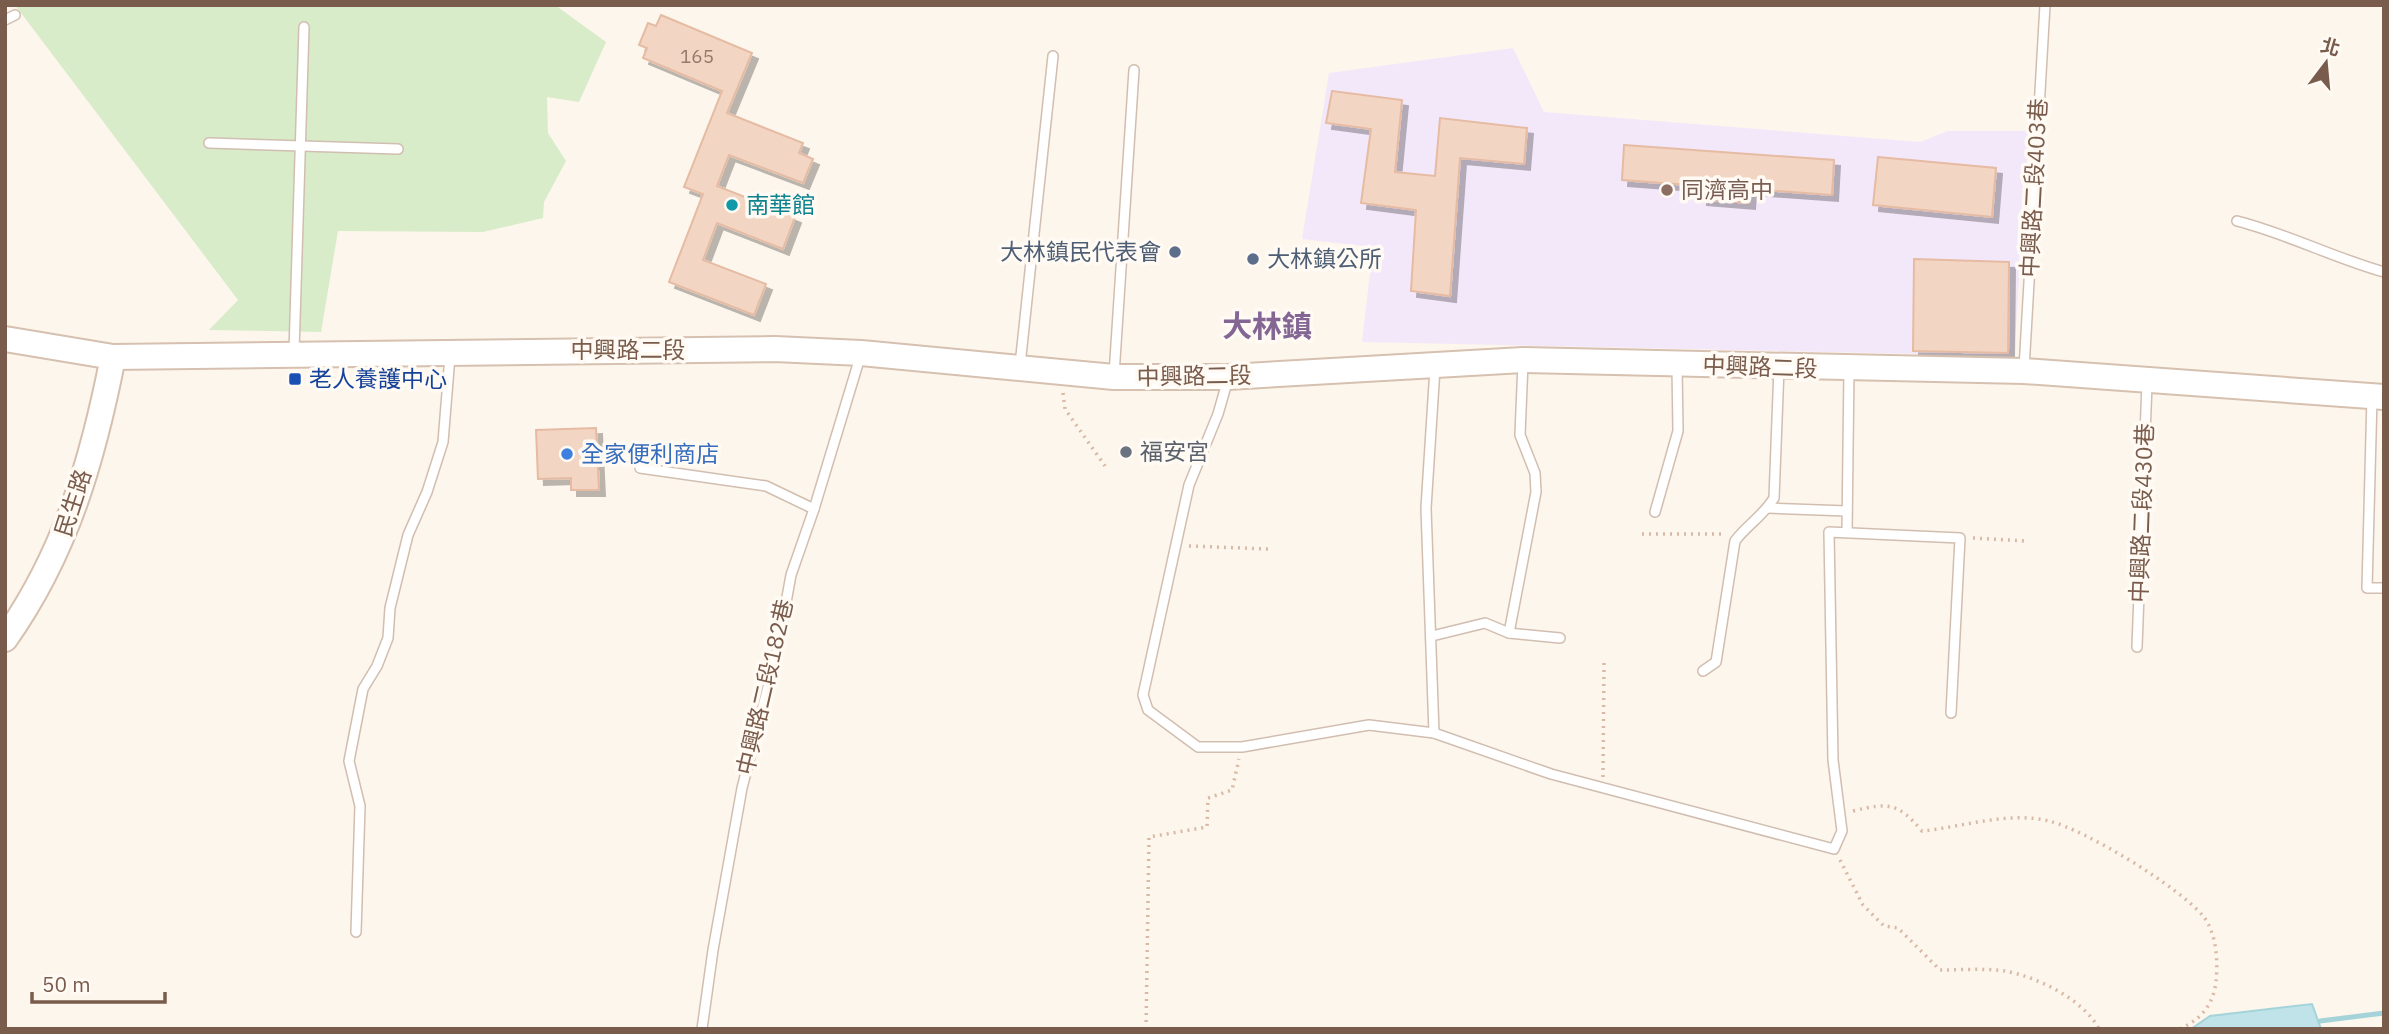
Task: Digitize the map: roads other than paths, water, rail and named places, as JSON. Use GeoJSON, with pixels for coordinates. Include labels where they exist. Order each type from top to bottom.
{"type":"FeatureCollection","features":[{"type":"Feature","properties":{"kind":"main road","name":"中興路二段"},"geometry":{"type":"LineString","coordinates":[[5,338],[113,356],[775,349],[862,353],[1114,377],[1228,377],[1523,360],[2024,371],[2378,397]]}},
{"type":"Feature","properties":{"kind":"main road","name":"民生路"},"geometry":{"type":"LineString","coordinates":[[5,639],[35,597],[63,538],[102,415],[113,356]]}},
{"type":"Feature","properties":{"kind":"lane","name":"中興路二段403巷"},"geometry":{"type":"LineString","coordinates":[[2024,371],[2045,5]]}},
{"type":"Feature","properties":{"kind":"lane"},"geometry":{"type":"LineString","coordinates":[[5,20],[15,15]]}},
{"type":"Feature","properties":{"kind":"lane"},"geometry":{"type":"LineString","coordinates":[[294,354],[304,27]]}},
{"type":"Feature","properties":{"kind":"lane"},"geometry":{"type":"LineString","coordinates":[[1019,370],[1053,55]]}},
{"type":"Feature","properties":{"kind":"lane"},"geometry":{"type":"LineString","coordinates":[[1114,377],[1134,70]]}},
{"type":"Feature","properties":{"kind":"lane"},"geometry":{"type":"LineString","coordinates":[[209,143],[398,149]]}},
{"type":"Feature","properties":{"kind":"lane"},"geometry":{"type":"LineString","coordinates":[[2237,221],[2279,232],[2344,261],[2384,272]]}},
{"type":"Feature","properties":{"kind":"lane"},"geometry":{"type":"LineString","coordinates":[[356,932],[360,806],[349,761],[363,689],[377,666],[388,638],[390,608],[408,535],[427,492],[443,442],[450,351]]}},
{"type":"Feature","properties":{"kind":"lane","name":"中興路二段182巷"},"geometry":{"type":"LineString","coordinates":[[702,1029],[742,788],[777,652],[791,575],[862,353]]}},
{"type":"Feature","properties":{"kind":"lane"},"geometry":{"type":"LineString","coordinates":[[1509,633],[1536,492],[1535,473],[1520,435],[1523,360]]}},
{"type":"Feature","properties":{"kind":"lane"},"geometry":{"type":"LineString","coordinates":[[1434,733],[1426,508],[1435,363]]}},
{"type":"Feature","properties":{"kind":"lane"},"geometry":{"type":"LineString","coordinates":[[1655,512],[1678,431],[1677,364]]}},
{"type":"Feature","properties":{"kind":"lane"},"geometry":{"type":"LineString","coordinates":[[1703,671],[1716,662],[1735,541],[1768,508],[1773,498],[1779,367]]}},
{"type":"Feature","properties":{"kind":"lane"},"geometry":{"type":"LineString","coordinates":[[1847,532],[1849,369]]}},
{"type":"Feature","properties":{"kind":"lane"},"geometry":{"type":"LineString","coordinates":[[1228,377],[1218,414],[1189,485],[1143,695],[1148,710],[1198,747],[1242,747],[1369,725],[1434,733],[1551,775],[1602,786],[1713,819],[1834,849],[1842,831],[1833,760],[1829,531],[1960,538],[1951,713]]}},
{"type":"Feature","properties":{"kind":"lane","name":"中興路二段430巷"},"geometry":{"type":"LineString","coordinates":[[2137,647],[2147,379]]}},
{"type":"Feature","properties":{"kind":"lane"},"geometry":{"type":"LineString","coordinates":[[2378,397],[2367,589],[2384,588]]}},
{"type":"Feature","properties":{"kind":"lane"},"geometry":{"type":"LineString","coordinates":[[640,468],[766,486],[814,509]]}},
{"type":"Feature","properties":{"kind":"lane"},"geometry":{"type":"LineString","coordinates":[[1768,508],[1847,511]]}},
{"type":"Feature","properties":{"kind":"lane"},"geometry":{"type":"LineString","coordinates":[[1432,636],[1485,624],[1509,633],[1560,638]]}},
{"type":"Feature","properties":{"kind":"water"},"geometry":{"type":"Polygon","coordinates":[[[2312,1004],[2321,1029],[2191,1029],[2210,1016],[2312,1004]]]}},
{"type":"Feature","properties":{"kind":"waterway"},"geometry":{"type":"LineString","coordinates":[[2320,1021],[2384,1013]]}},
{"type":"Feature","properties":{"kind":"place","name":"同濟高中"},"geometry":{"type":"Point","coordinates":[1667,190]}},
{"type":"Feature","properties":{"kind":"place","name":"南華館"},"geometry":{"type":"Point","coordinates":[732,205]}},
{"type":"Feature","properties":{"kind":"place","name":"大林鎮民代表會"},"geometry":{"type":"Point","coordinates":[1175,252]}},
{"type":"Feature","properties":{"kind":"place","name":"大林鎮公所"},"geometry":{"type":"Point","coordinates":[1253,259]}},
{"type":"Feature","properties":{"kind":"place","name":"老人養護中心"},"geometry":{"type":"Point","coordinates":[295,379]}},
{"type":"Feature","properties":{"kind":"place","name":"福安宮"},"geometry":{"type":"Point","coordinates":[1126,452]}},
{"type":"Feature","properties":{"kind":"place","name":"全家便利商店"},"geometry":{"type":"Point","coordinates":[567,454]}},
{"type":"Feature","properties":{"kind":"district","name":"大林鎮"},"geometry":{"type":"Point","coordinates":[1267,327]}}]}
